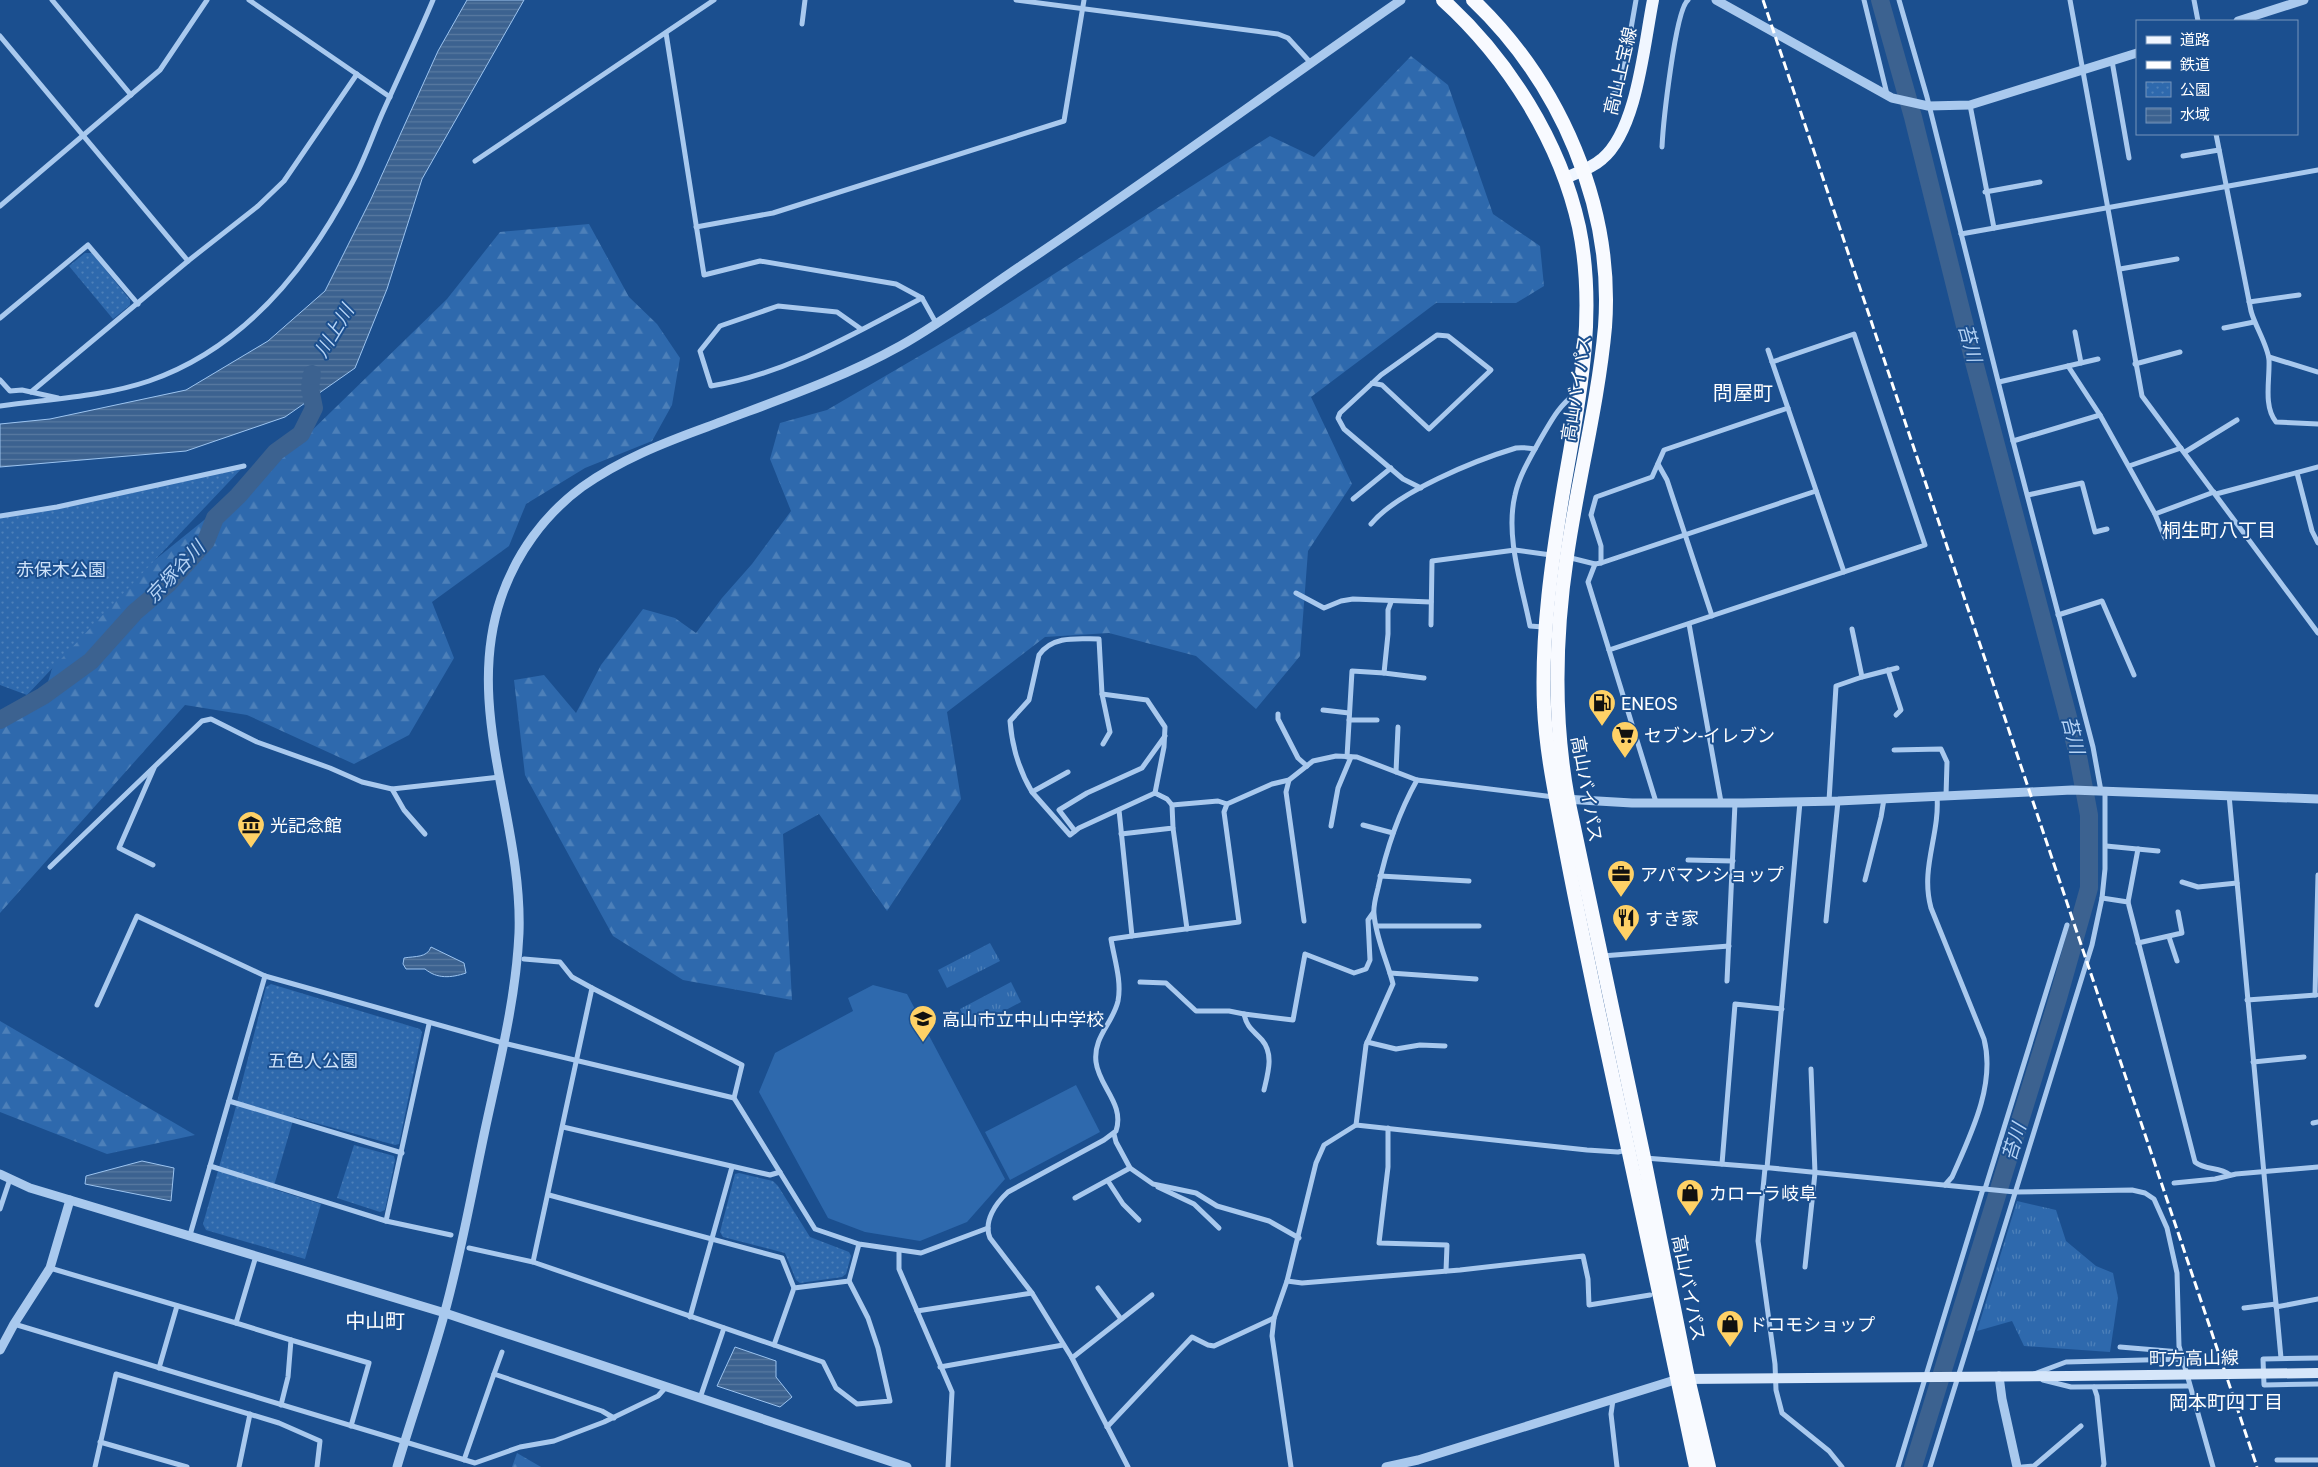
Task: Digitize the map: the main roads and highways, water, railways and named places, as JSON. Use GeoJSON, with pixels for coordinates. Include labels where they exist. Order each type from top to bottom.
{"type":"FeatureCollection","features":[{"type":"Feature","properties":{"kind":"highway","name":"高山バイパス"},"geometry":{"type":"LineString","coordinates":[[1443,0],[1480,37],[1513,81],[1543,131],[1565,178],[1579,230],[1584,265],[1586,320],[1581,390],[1560,556],[1556,670],[1562,798],[1579,920],[1628,1150],[1683,1379],[1709,1467]]}},
{"type":"Feature","properties":{"kind":"highway","name":"高山バイパス"},"geometry":{"type":"LineString","coordinates":[[1474,0],[1501,28],[1536,75],[1562,121],[1583,170],[1599,226],[1606,290],[1605,325],[1597,392],[1560,556],[1546,628],[1544,703],[1546,739],[1602,956],[1644,1158],[1683,1379],[1696,1467]]}},
{"type":"Feature","properties":{"kind":"main road","name":"高山上宝線"},"geometry":{"type":"LineString","coordinates":[[1565,178],[1600,161],[1607,155],[1615,146],[1627,123],[1653,0]]}},
{"type":"Feature","properties":{"kind":"main road","name":"町方高山線"},"geometry":{"type":"LineString","coordinates":[[1683,1379],[2318,1373]]}},
{"type":"Feature","properties":{"kind":"water","name":"川上川"},"geometry":{"type":"Polygon","coordinates":[[[467,0],[524,0],[422,179],[387,289],[355,368],[285,417],[186,451],[0,467],[0,424],[50,419],[186,390],[268,341],[325,291],[371,199],[438,51],[467,0]]]}},
{"type":"Feature","properties":{"kind":"water"},"geometry":{"type":"Polygon","coordinates":[[[431,947],[464,963],[466,973],[444,977],[434,975],[425,969],[406,969],[403,964],[404,958],[424,955],[431,947]]]}},
{"type":"Feature","properties":{"kind":"water"},"geometry":{"type":"Polygon","coordinates":[[[142,1161],[174,1168],[171,1201],[85,1184],[86,1176],[142,1161]]]}},
{"type":"Feature","properties":{"kind":"water"},"geometry":{"type":"Polygon","coordinates":[[[735,1347],[776,1361],[776,1377],[792,1397],[780,1407],[717,1386],[735,1347]]]}},
{"type":"Feature","properties":{"kind":"waterway","name":"苔川"},"geometry":{"type":"LineString","coordinates":[[1880,0],[1913,117],[1973,358],[2077,751],[2089,815],[2089,888],[2058,998],[1913,1467]]}},
{"type":"Feature","properties":{"kind":"waterway","name":"京塚谷川"},"geometry":{"type":"LineString","coordinates":[[0,720],[43,696],[91,661],[135,612],[168,584],[206,541],[215,518],[238,496],[276,452],[301,434],[314,408],[310,388],[312,374]]}},
{"type":"Feature","properties":{"kind":"railway"},"geometry":{"type":"LineString","coordinates":[[1763,0],[2257,1467]]}},
{"type":"Feature","properties":{"kind":"place","name":"ENEOS"},"geometry":{"type":"Point","coordinates":[1602,727]}},
{"type":"Feature","properties":{"kind":"place","name":"セブン-イレブン"},"geometry":{"type":"Point","coordinates":[1625,759]}},
{"type":"Feature","properties":{"kind":"place","name":"光記念館"},"geometry":{"type":"Point","coordinates":[251,849]}},
{"type":"Feature","properties":{"kind":"place","name":"アパマンショップ"},"geometry":{"type":"Point","coordinates":[1621,898]}},
{"type":"Feature","properties":{"kind":"place","name":"すき家"},"geometry":{"type":"Point","coordinates":[1626,942]}},
{"type":"Feature","properties":{"kind":"place","name":"高山市立中山中学校"},"geometry":{"type":"Point","coordinates":[923,1043]}},
{"type":"Feature","properties":{"kind":"place","name":"カローラ岐阜"},"geometry":{"type":"Point","coordinates":[1690,1217]}},
{"type":"Feature","properties":{"kind":"place","name":"ドコモショップ"},"geometry":{"type":"Point","coordinates":[1730,1348]}},
{"type":"Feature","properties":{"kind":"district","name":"問屋町"},"geometry":{"type":"Point","coordinates":[1743,393]}},
{"type":"Feature","properties":{"kind":"district","name":"桐生町八丁目"},"geometry":{"type":"Point","coordinates":[2219,530]}},
{"type":"Feature","properties":{"kind":"district","name":"中山町"},"geometry":{"type":"Point","coordinates":[375,1321]}},
{"type":"Feature","properties":{"kind":"district","name":"岡本町四丁目"},"geometry":{"type":"Point","coordinates":[2226,1402]}},
{"type":"Feature","properties":{"kind":"park label","name":"赤保木公園"},"geometry":{"type":"Point","coordinates":[61,569]}},
{"type":"Feature","properties":{"kind":"park label","name":"五色人公園"},"geometry":{"type":"Point","coordinates":[313,1060]}}]}
